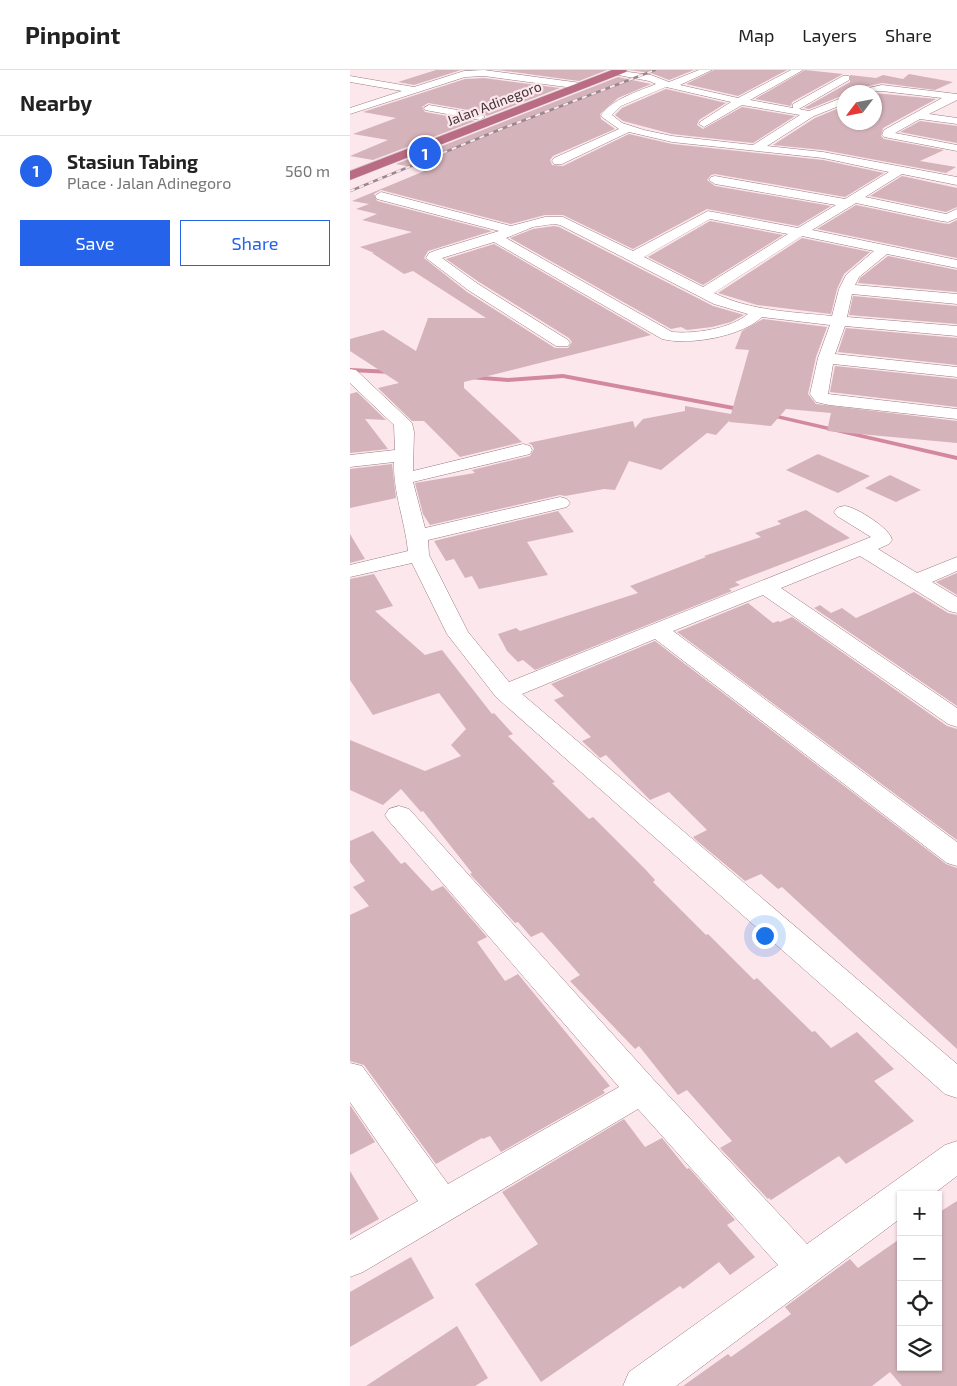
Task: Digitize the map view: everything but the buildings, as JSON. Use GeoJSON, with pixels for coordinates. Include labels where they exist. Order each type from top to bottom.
{"type":"FeatureCollection","features":[{"type":"Feature","properties":{"kind":"highway","name":"Jalan Adinegoro"},"geometry":{"type":"LineString","coordinates":[[350,166],[603,70]]}},
{"type":"Feature","properties":{"kind":"highway","name":"Jalan Adinegoro"},"geometry":{"type":"LineString","coordinates":[[350,176],[619,71]]}},
{"type":"Feature","properties":{"kind":"street"},"geometry":{"type":"LineString","coordinates":[[439,70],[464,74],[484,73],[581,86]]}},
{"type":"Feature","properties":{"kind":"street"},"geometry":{"type":"LineString","coordinates":[[708,70],[667,80],[617,104],[606,114],[608,118],[628,129],[673,139],[823,155],[957,181]]}},
{"type":"Feature","properties":{"kind":"street"},"geometry":{"type":"LineString","coordinates":[[704,124],[740,101],[798,70]]}},
{"type":"Feature","properties":{"kind":"street"},"geometry":{"type":"LineString","coordinates":[[619,71],[667,80],[740,101],[810,114]]}},
{"type":"Feature","properties":{"kind":"street"},"geometry":{"type":"LineString","coordinates":[[352,109],[464,74]]}},
{"type":"Feature","properties":{"kind":"street"},"geometry":{"type":"LineString","coordinates":[[791,110],[846,78]]}},
{"type":"Feature","properties":{"kind":"street"},"geometry":{"type":"LineString","coordinates":[[350,79],[415,90]]}},
{"type":"Feature","properties":{"kind":"street"},"geometry":{"type":"LineString","coordinates":[[882,88],[955,97]]}},
{"type":"Feature","properties":{"kind":"street"},"geometry":{"type":"LineString","coordinates":[[955,97],[916,115],[888,132],[888,135],[957,148]]}},
{"type":"Feature","properties":{"kind":"street"},"geometry":{"type":"LineString","coordinates":[[757,147],[810,114],[837,103]]}},
{"type":"Feature","properties":{"kind":"street"},"geometry":{"type":"LineString","coordinates":[[430,108],[480,117]]}},
{"type":"Feature","properties":{"kind":"street"},"geometry":{"type":"LineString","coordinates":[[916,115],[957,121]]}},
{"type":"Feature","properties":{"kind":"street"},"geometry":{"type":"LineString","coordinates":[[558,161],[628,129]]}},
{"type":"Feature","properties":{"kind":"street"},"geometry":{"type":"LineString","coordinates":[[704,292],[899,171]]}},
{"type":"Feature","properties":{"kind":"street"},"geometry":{"type":"LineString","coordinates":[[715,180],[948,218],[957,213]]}},
{"type":"Feature","properties":{"kind":"street"},"geometry":{"type":"LineString","coordinates":[[381,196],[510,230]]}},
{"type":"Feature","properties":{"kind":"street"},"geometry":{"type":"LineString","coordinates":[[633,257],[706,216],[800,232],[957,264]]}},
{"type":"Feature","properties":{"kind":"street"},"geometry":{"type":"LineString","coordinates":[[562,343],[466,283],[433,258],[439,254],[495,237],[538,220],[563,220],[719,301],[782,316],[957,331]]}},
{"type":"Feature","properties":{"kind":"street"},"geometry":{"type":"LineString","coordinates":[[495,237],[668,336],[682,337],[739,325],[750,320],[759,312]]}},
{"type":"Feature","properties":{"kind":"street"},"geometry":{"type":"LineString","coordinates":[[884,249],[871,262],[853,275],[846,289],[839,320],[826,358],[819,394],[822,398],[957,414]]}},
{"type":"Feature","properties":{"kind":"street"},"geometry":{"type":"LineString","coordinates":[[871,262],[957,269]]}},
{"type":"Feature","properties":{"kind":"street"},"geometry":{"type":"LineString","coordinates":[[846,289],[957,299]]}},
{"type":"Feature","properties":{"kind":"street"},"geometry":{"type":"LineString","coordinates":[[826,358],[957,372]]}},
{"type":"Feature","properties":{"kind":"street"},"geometry":{"type":"LineString","coordinates":[[351,374],[403,422],[406,432],[404,467],[418,546],[458,634],[505,692],[957,1084]]}},
{"type":"Feature","properties":{"kind":"street"},"geometry":{"type":"LineString","coordinates":[[350,461],[404,467],[523,450]]}},
{"type":"Feature","properties":{"kind":"street"},"geometry":{"type":"LineString","coordinates":[[350,572],[418,546],[560,503]]}},
{"type":"Feature","properties":{"kind":"street"},"geometry":{"type":"LineString","coordinates":[[505,692],[882,540],[882,537],[844,512]]}},
{"type":"Feature","properties":{"kind":"street"},"geometry":{"type":"LineString","coordinates":[[862,548],[957,606]]}},
{"type":"Feature","properties":{"kind":"street"},"geometry":{"type":"LineString","coordinates":[[916,581],[957,563]]}},
{"type":"Feature","properties":{"kind":"street"},"geometry":{"type":"LineString","coordinates":[[764,586],[957,719]]}},
{"type":"Feature","properties":{"kind":"street"},"geometry":{"type":"LineString","coordinates":[[657,630],[957,856]]}},
{"type":"Feature","properties":{"kind":"street"},"geometry":{"type":"LineString","coordinates":[[399,814],[642,1090],[805,1268]]}},
{"type":"Feature","properties":{"kind":"street"},"geometry":{"type":"LineString","coordinates":[[350,1076],[443,1207]]}},
{"type":"Feature","properties":{"kind":"street"},"geometry":{"type":"LineString","coordinates":[[350,1260],[642,1090]]}},
{"type":"Feature","properties":{"kind":"street"},"geometry":{"type":"LineString","coordinates":[[909,1191],[957,1156]]}},
{"type":"Feature","properties":{"kind":"street"},"geometry":{"type":"LineString","coordinates":[[643,1386],[897,1200]]}},
{"type":"Feature","properties":{"kind":"waterway"},"geometry":{"type":"LineString","coordinates":[[350,370],[392,372]]}},
{"type":"Feature","properties":{"kind":"waterway"},"geometry":{"type":"LineString","coordinates":[[470,377],[508,380],[563,376],[744,410]]}},
{"type":"Feature","properties":{"kind":"waterway"},"geometry":{"type":"LineString","coordinates":[[769,415],[957,458]]}},
{"type":"Feature","properties":{"kind":"railway"},"geometry":{"type":"LineString","coordinates":[[350,191],[501,129],[655,70]]}},
{"type":"Feature","properties":{"kind":"place","name":"Stasiun Tabing"},"geometry":{"type":"Point","coordinates":[425,153]}}]}
